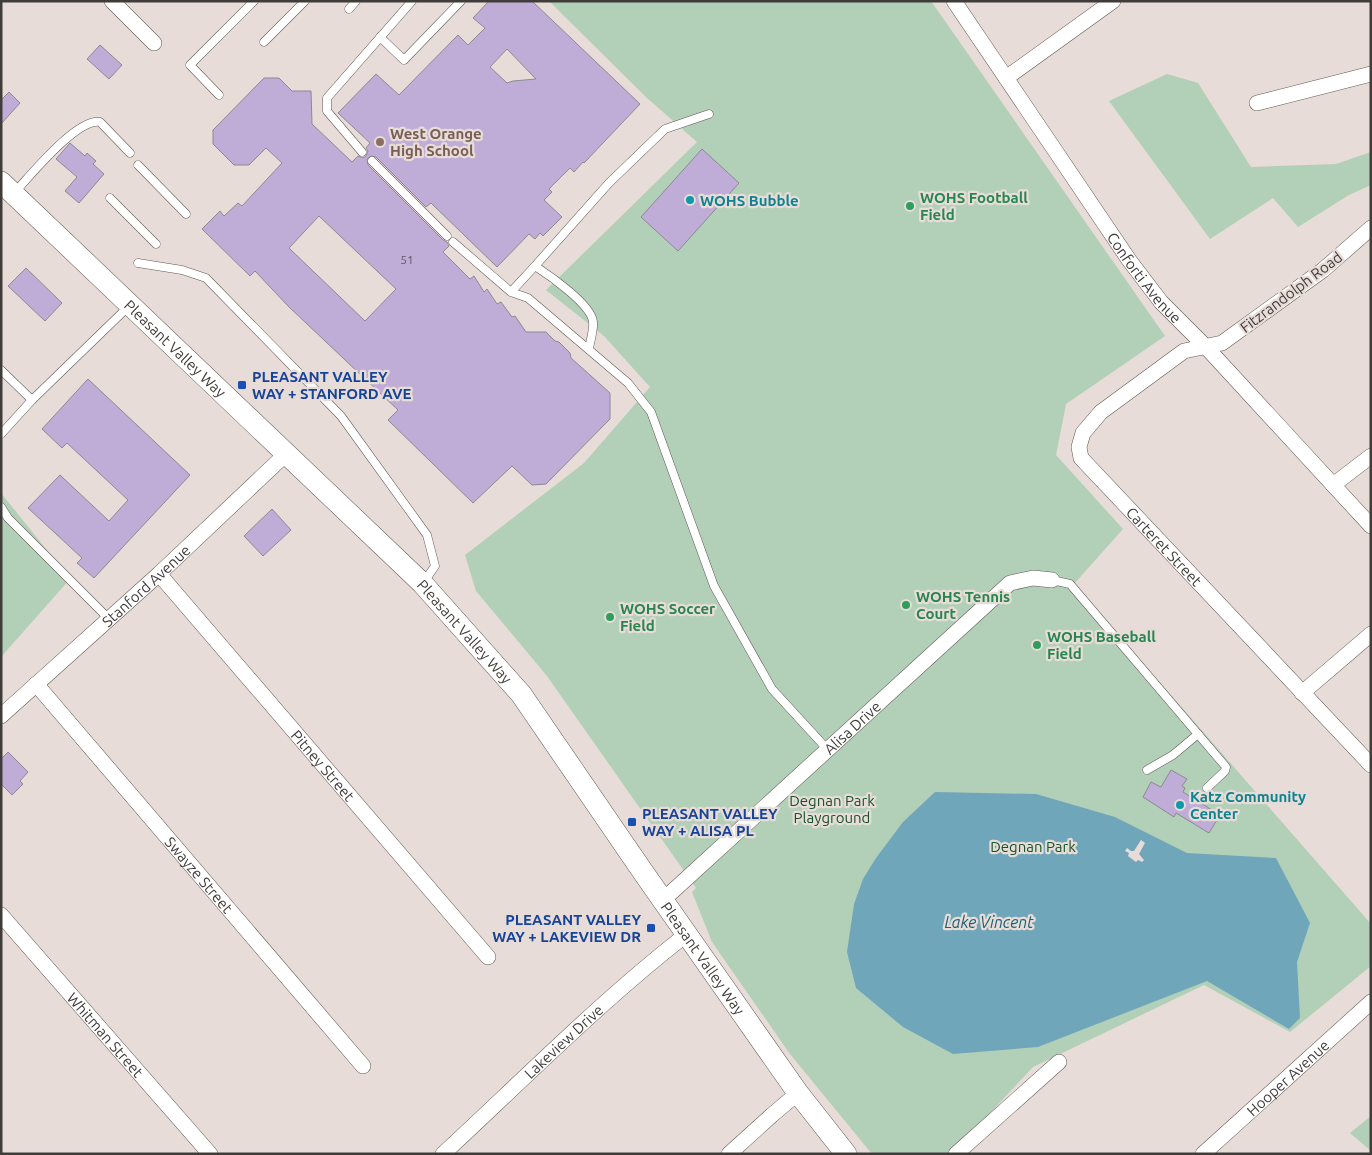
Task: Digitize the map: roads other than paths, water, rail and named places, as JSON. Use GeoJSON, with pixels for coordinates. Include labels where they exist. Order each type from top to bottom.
{"type":"FeatureCollection","features":[{"type":"Feature","properties":{"kind":"main road","name":"Pleasant Valley Way"},"geometry":{"type":"LineString","coordinates":[[7,188],[422,583],[521,694],[798,1093],[846,1154]]}},
{"type":"Feature","properties":{"kind":"street"},"geometry":{"type":"LineString","coordinates":[[112,1],[154,43]]}},
{"type":"Feature","properties":{"kind":"street","name":"Conforti Avenue"},"geometry":{"type":"LineString","coordinates":[[954,1],[1129,260],[1161,302],[1206,347],[1371,526]]}},
{"type":"Feature","properties":{"kind":"street"},"geometry":{"type":"LineString","coordinates":[[1006,78],[1113,1]]}},
{"type":"Feature","properties":{"kind":"street"},"geometry":{"type":"LineString","coordinates":[[1257,102],[1371,74]]}},
{"type":"Feature","properties":{"kind":"street","name":"Fitzrandolph Road"},"geometry":{"type":"LineString","coordinates":[[1206,347],[1222,342],[1323,270],[1371,228]]}},
{"type":"Feature","properties":{"kind":"street","name":"Carteret Street"},"geometry":{"type":"LineString","coordinates":[[1206,347],[1184,351],[1101,412],[1083,433],[1079,447],[1081,458],[1371,765]]}},
{"type":"Feature","properties":{"kind":"street","name":"Stanford Avenue"},"geometry":{"type":"LineString","coordinates":[[1,716],[159,574],[287,453]]}},
{"type":"Feature","properties":{"kind":"street"},"geometry":{"type":"LineString","coordinates":[[1333,485],[1371,456]]}},
{"type":"Feature","properties":{"kind":"street","name":"Pitney Street"},"geometry":{"type":"LineString","coordinates":[[159,574],[488,956]]}},
{"type":"Feature","properties":{"kind":"street","name":"Alisa Drive"},"geometry":{"type":"LineString","coordinates":[[663,900],[1010,583],[1033,578],[1052,580]]}},
{"type":"Feature","properties":{"kind":"street"},"geometry":{"type":"LineString","coordinates":[[1302,692],[1371,634]]}},
{"type":"Feature","properties":{"kind":"street","name":"Swayze Street"},"geometry":{"type":"LineString","coordinates":[[36,684],[363,1066]]}},
{"type":"Feature","properties":{"kind":"street","name":"Whitman Street"},"geometry":{"type":"LineString","coordinates":[[1,916],[210,1154]]}},
{"type":"Feature","properties":{"kind":"street","name":"Lakeview Drive"},"geometry":{"type":"LineString","coordinates":[[444,1154],[658,956],[687,934]]}},
{"type":"Feature","properties":{"kind":"street","name":"Hooper Avenue"},"geometry":{"type":"LineString","coordinates":[[1203,1154],[1371,1002]]}},
{"type":"Feature","properties":{"kind":"street"},"geometry":{"type":"LineString","coordinates":[[956,1154],[1059,1062]]}},
{"type":"Feature","properties":{"kind":"street"},"geometry":{"type":"LineString","coordinates":[[730,1154],[798,1093]]}},
{"type":"Feature","properties":{"kind":"lane"},"geometry":{"type":"LineString","coordinates":[[219,95],[190,65],[254,1]]}},
{"type":"Feature","properties":{"kind":"lane"},"geometry":{"type":"LineString","coordinates":[[264,42],[305,1]]}},
{"type":"Feature","properties":{"kind":"lane"},"geometry":{"type":"LineString","coordinates":[[349,9],[356,1]]}},
{"type":"Feature","properties":{"kind":"lane"},"geometry":{"type":"LineString","coordinates":[[362,152],[327,111],[328,98],[412,1]]}},
{"type":"Feature","properties":{"kind":"lane"},"geometry":{"type":"LineString","coordinates":[[380,37],[404,60],[461,1]]}},
{"type":"Feature","properties":{"kind":"lane"},"geometry":{"type":"LineString","coordinates":[[511,292],[610,183],[665,129],[710,114]]}},
{"type":"Feature","properties":{"kind":"lane"},"geometry":{"type":"LineString","coordinates":[[7,188],[67,137],[90,122],[100,122],[130,153]]}},
{"type":"Feature","properties":{"kind":"lane"},"geometry":{"type":"LineString","coordinates":[[372,161],[447,236]]}},
{"type":"Feature","properties":{"kind":"lane"},"geometry":{"type":"LineString","coordinates":[[138,165],[186,214]]}},
{"type":"Feature","properties":{"kind":"lane"},"geometry":{"type":"LineString","coordinates":[[110,198],[156,244]]}},
{"type":"Feature","properties":{"kind":"lane"},"geometry":{"type":"LineString","coordinates":[[453,242],[511,292],[528,298],[628,382],[651,412],[714,586],[772,689],[828,750]]}},
{"type":"Feature","properties":{"kind":"lane"},"geometry":{"type":"LineString","coordinates":[[138,263],[182,270],[206,278],[341,416],[427,535],[435,566],[422,583]]}},
{"type":"Feature","properties":{"kind":"lane"},"geometry":{"type":"LineString","coordinates":[[535,266],[557,281],[591,313],[593,322],[589,349]]}},
{"type":"Feature","properties":{"kind":"lane"},"geometry":{"type":"LineString","coordinates":[[1,433],[32,400],[130,305]]}},
{"type":"Feature","properties":{"kind":"lane"},"geometry":{"type":"LineString","coordinates":[[1,370],[32,400]]}},
{"type":"Feature","properties":{"kind":"lane"},"geometry":{"type":"LineString","coordinates":[[1,507],[8,518],[109,619]]}},
{"type":"Feature","properties":{"kind":"lane"},"geometry":{"type":"LineString","coordinates":[[1052,580],[1070,584],[1226,767],[1225,771],[1207,788]]}},
{"type":"Feature","properties":{"kind":"lane"},"geometry":{"type":"LineString","coordinates":[[1147,770],[1173,755],[1198,734]]}},
{"type":"Feature","properties":{"kind":"water","name":"Lake Vincent"},"geometry":{"type":"Polygon","coordinates":[[[935,792],[1036,794],[1115,817],[1187,853],[1276,858],[1310,923],[1297,962],[1300,1018],[1289,1029],[1207,981],[1038,1047],[953,1054],[903,1027],[856,988],[847,952],[854,904],[863,879],[903,822],[935,792]]]}},
{"type":"Feature","properties":{"kind":"place","name":"West Orange High School"},"geometry":{"type":"Point","coordinates":[380,142]}},
{"type":"Feature","properties":{"kind":"place","name":"WOHS Bubble"},"geometry":{"type":"Point","coordinates":[690,200]}},
{"type":"Feature","properties":{"kind":"place","name":"WOHS Football Field"},"geometry":{"type":"Point","coordinates":[910,206]}},
{"type":"Feature","properties":{"kind":"place","name":"PLEASANT VALLEY WAY + STANFORD AVE"},"geometry":{"type":"Point","coordinates":[242,385]}},
{"type":"Feature","properties":{"kind":"place","name":"WOHS Tennis Court"},"geometry":{"type":"Point","coordinates":[906,605]}},
{"type":"Feature","properties":{"kind":"place","name":"WOHS Soccer Field"},"geometry":{"type":"Point","coordinates":[610,617]}},
{"type":"Feature","properties":{"kind":"place","name":"WOHS Baseball Field"},"geometry":{"type":"Point","coordinates":[1037,645]}},
{"type":"Feature","properties":{"kind":"place","name":"Katz Community Center"},"geometry":{"type":"Point","coordinates":[1180,805]}},
{"type":"Feature","properties":{"kind":"place","name":"PLEASANT VALLEY WAY + ALISA PL"},"geometry":{"type":"Point","coordinates":[632,822]}},
{"type":"Feature","properties":{"kind":"place","name":"PLEASANT VALLEY WAY + LAKEVIEW DR"},"geometry":{"type":"Point","coordinates":[651,928]}},
{"type":"Feature","properties":{"kind":"park label","name":"Degnan Park Playground"},"geometry":{"type":"Point","coordinates":[832,808]}},
{"type":"Feature","properties":{"kind":"park label","name":"Degnan Park"},"geometry":{"type":"Point","coordinates":[1033,846]}}]}
